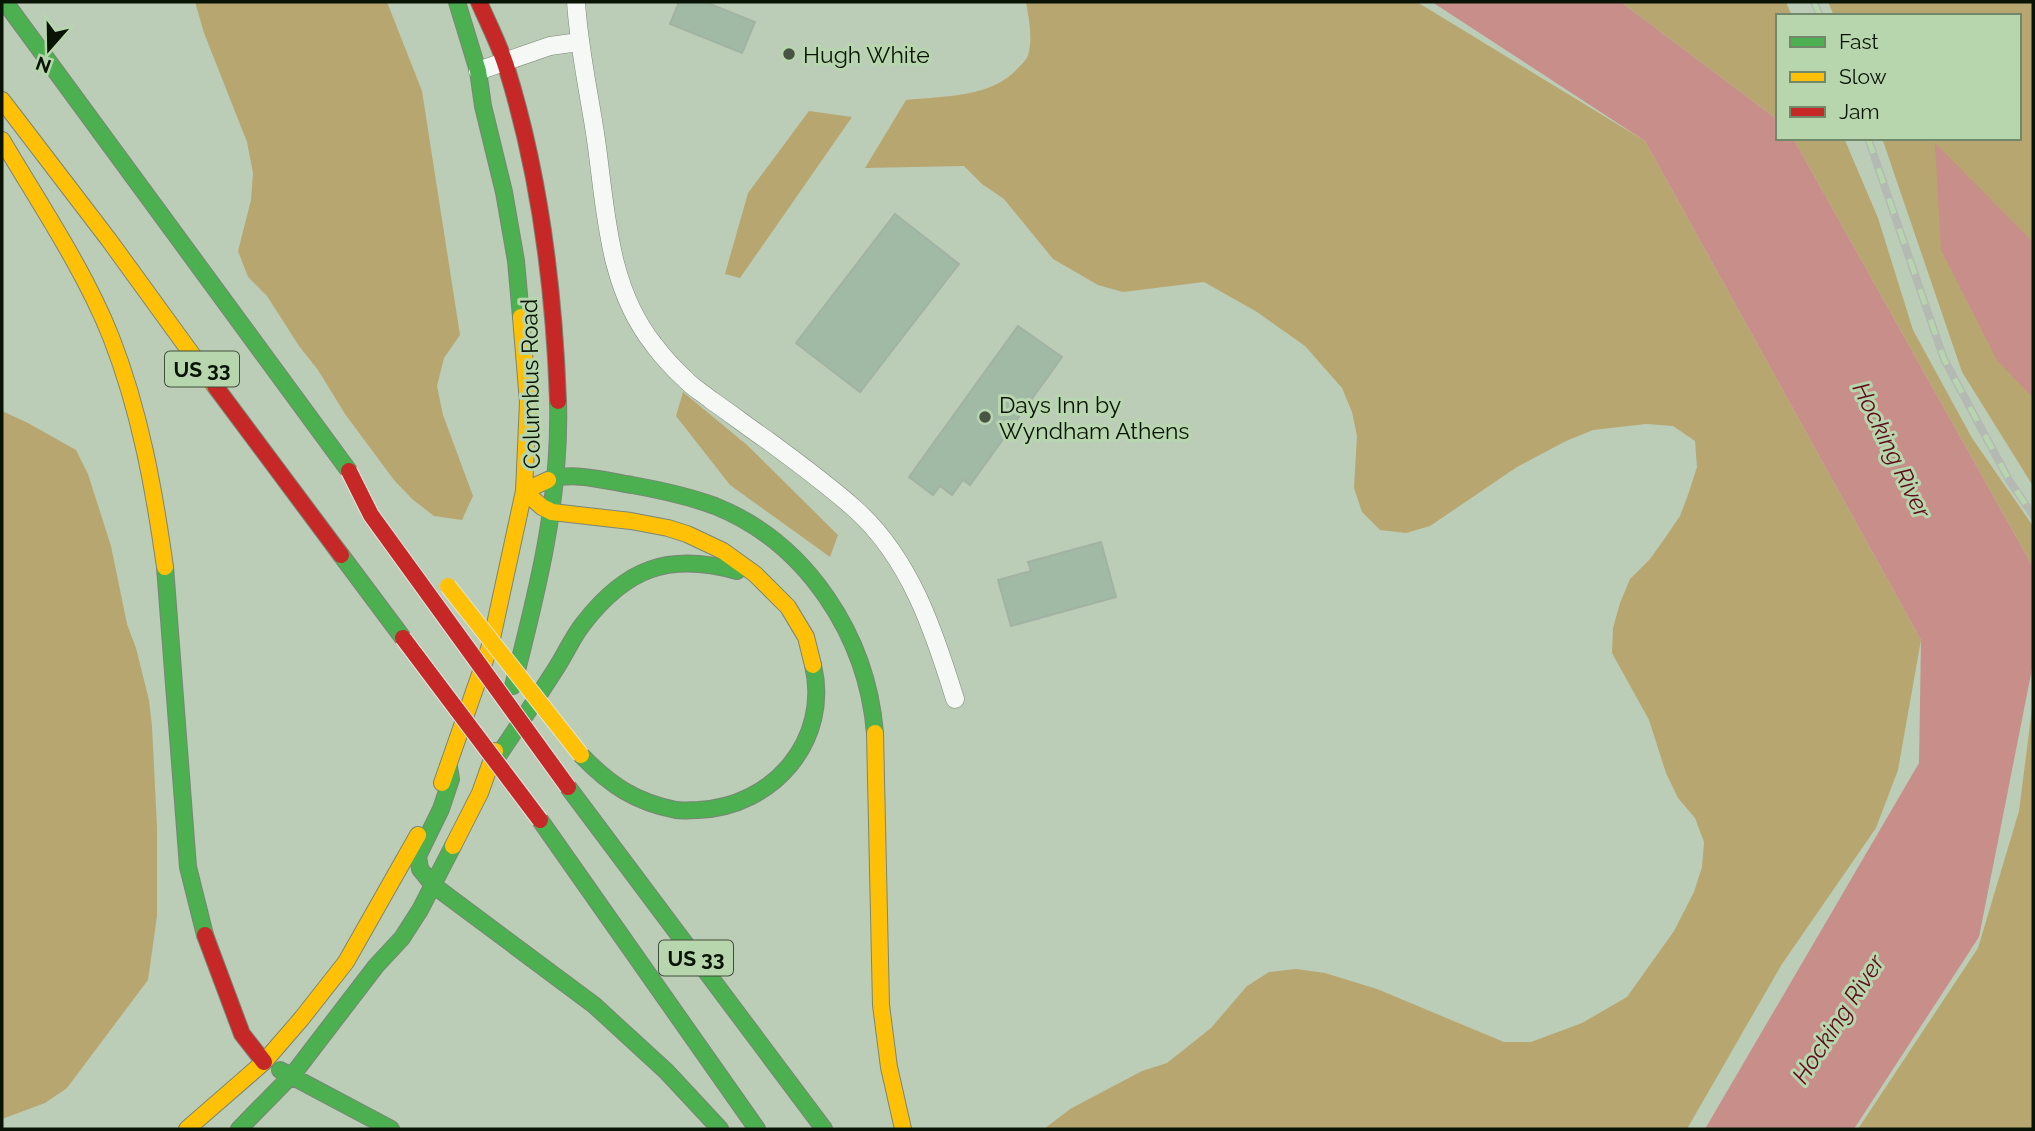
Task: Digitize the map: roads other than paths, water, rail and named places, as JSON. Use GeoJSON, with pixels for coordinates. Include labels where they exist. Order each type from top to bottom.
{"type":"FeatureCollection","features":[{"type":"Feature","properties":{"kind":"main road","name":"US 33"},"geometry":{"type":"LineString","coordinates":[[5,2],[349,471],[371,515],[568,787],[824,1129]]}},
{"type":"Feature","properties":{"kind":"main road","name":"Columbus Road"},"geometry":{"type":"LineString","coordinates":[[449,767],[491,643],[524,491],[528,402],[516,261],[478,71],[457,2]]}},
{"type":"Feature","properties":{"kind":"main road","name":"Columbus Road"},"geometry":{"type":"LineString","coordinates":[[479,2],[505,63],[534,171],[548,258],[555,332],[557,397],[556,477],[544,557],[490,768]]}},
{"type":"Feature","properties":{"kind":"main road","name":"US 33"},"geometry":{"type":"LineString","coordinates":[[2,100],[540,820],[757,1129]]}},
{"type":"Feature","properties":{"kind":"main road"},"geometry":{"type":"LineString","coordinates":[[2,140],[84,280],[111,337],[135,410],[155,495],[167,580],[188,867],[204,934],[232,1010],[242,1034],[264,1062],[391,1129]]}},
{"type":"Feature","properties":{"kind":"main road"},"geometry":{"type":"LineString","coordinates":[[349,471],[379,500]]}},
{"type":"Feature","properties":{"kind":"main road"},"geometry":{"type":"LineString","coordinates":[[438,572],[595,770],[639,800],[674,809],[712,810],[750,799],[779,779],[797,757],[815,712],[817,685],[816,667],[803,631],[790,609],[768,585],[721,550],[690,536],[649,524],[550,512],[524,491],[556,477],[588,479],[690,497],[727,512],[765,534],[804,569],[839,615],[867,684],[875,745],[881,1006],[890,1076],[903,1129]]}},
{"type":"Feature","properties":{"kind":"main road"},"geometry":{"type":"LineString","coordinates":[[239,1129],[293,1076],[376,966],[403,937],[433,886],[490,768],[583,625],[605,600],[636,574],[662,564],[697,562],[720,565],[768,585]]}},
{"type":"Feature","properties":{"kind":"main road"},"geometry":{"type":"LineString","coordinates":[[187,1129],[264,1062],[346,962],[416,837],[449,767]]}},
{"type":"Feature","properties":{"kind":"main road"},"geometry":{"type":"LineString","coordinates":[[449,767],[451,779],[418,856],[420,869],[433,886],[594,1005],[666,1071],[720,1129]]}},
{"type":"Feature","properties":{"kind":"street"},"geometry":{"type":"LineString","coordinates":[[576,2],[579,42],[606,218],[626,298],[652,343],[687,382],[806,469],[871,525],[900,565],[922,604],[955,699]]}},
{"type":"Feature","properties":{"kind":"street"},"geometry":{"type":"LineString","coordinates":[[478,71],[550,46],[579,42]]}},
{"type":"Feature","properties":{"kind":"water","name":"Hocking River"},"geometry":{"type":"Polygon","coordinates":[[[1432,2],[1621,2],[1776,118],[1776,140],[1794,140],[2033,567],[2033,664],[1979,937],[1854,1129],[1705,1129],[1919,763],[1921,640],[1645,141],[1432,2]]]}},
{"type":"Feature","properties":{"kind":"water"},"geometry":{"type":"Polygon","coordinates":[[[1935,143],[2033,242],[2033,398],[1997,360],[1941,250],[1935,143]]]}},
{"type":"Feature","properties":{"kind":"railway"},"geometry":{"type":"LineString","coordinates":[[1814,2],[1819,14]]}},
{"type":"Feature","properties":{"kind":"railway"},"geometry":{"type":"LineString","coordinates":[[1869,140],[1944,359],[2009,480],[2033,515]]}},
{"type":"Feature","properties":{"kind":"place","name":"Hugh White"},"geometry":{"type":"Point","coordinates":[789,54]}},
{"type":"Feature","properties":{"kind":"place","name":"Days Inn by Wyndham Athens"},"geometry":{"type":"Point","coordinates":[985,417]}}]}
